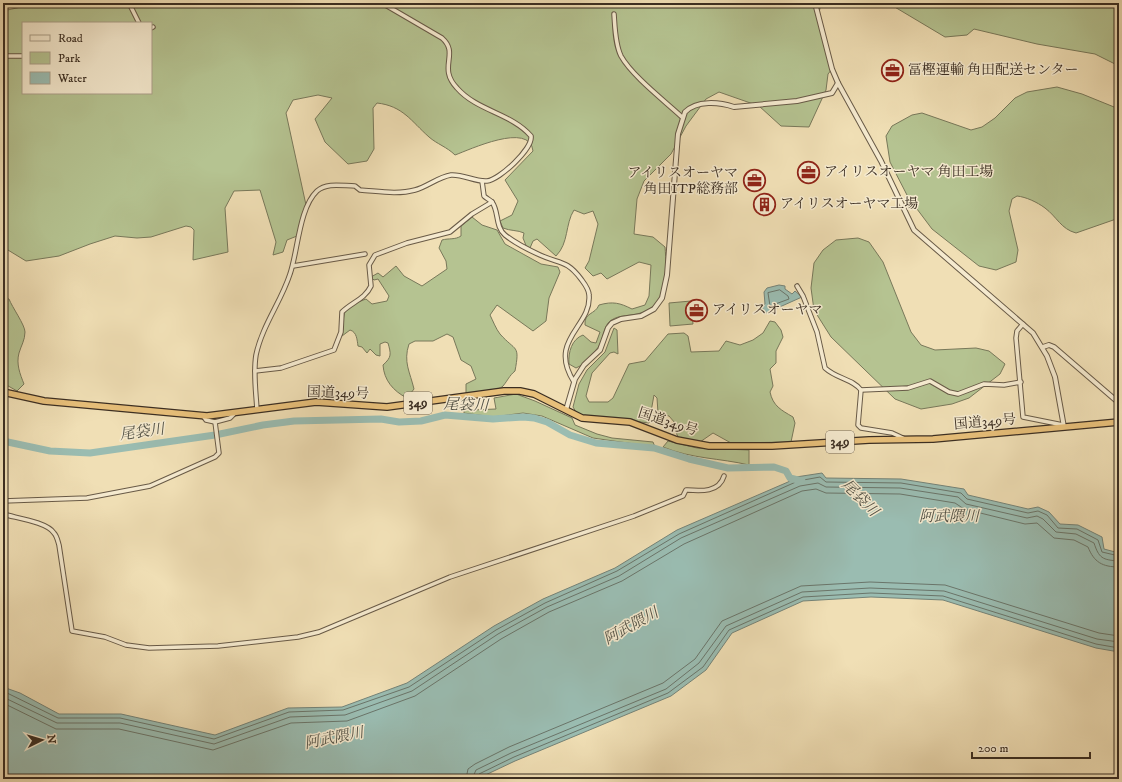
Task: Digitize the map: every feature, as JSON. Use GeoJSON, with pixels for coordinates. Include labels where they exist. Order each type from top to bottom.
{"type":"FeatureCollection","features":[{"type":"Feature","properties":{"kind":"highway","name":"国道349号"},"geometry":{"type":"LineString","coordinates":[[3,392],[44,402],[204,416],[234,414],[316,402],[390,406],[510,391],[534,394],[575,416],[582,418],[630,422],[677,440],[710,446],[772,446],[869,440],[933,439],[1119,422]]}},
{"type":"Feature","properties":{"kind":"street"},"geometry":{"type":"LineString","coordinates":[[129,3],[138,22]]}},
{"type":"Feature","properties":{"kind":"street"},"geometry":{"type":"LineString","coordinates":[[257,410],[255,371],[260,342],[293,266],[310,199],[322,187],[355,186],[360,190],[404,192],[421,188],[450,175],[462,176],[482,181],[493,180],[516,161],[531,142],[531,136],[520,126],[464,97],[447,73],[450,52],[448,43],[382,3]]}},
{"type":"Feature","properties":{"kind":"street"},"geometry":{"type":"LineString","coordinates":[[814,3],[830,62],[838,84],[881,161],[914,230],[1023,324],[1043,347],[1055,377],[1064,426],[1024,419],[1022,415],[1016,334],[1023,324]]}},
{"type":"Feature","properties":{"kind":"street"},"geometry":{"type":"LineString","coordinates":[[614,14],[617,43],[621,56],[635,72],[683,118]]}},
{"type":"Feature","properties":{"kind":"street"},"geometry":{"type":"LineString","coordinates":[[3,56],[22,56]]}},
{"type":"Feature","properties":{"kind":"street"},"geometry":{"type":"LineString","coordinates":[[566,410],[574,382],[584,365],[600,350],[608,328],[612,323],[650,312],[662,298],[667,275],[678,134],[684,112],[688,108],[698,104],[724,104],[734,107],[797,101],[832,93],[838,84]]}},
{"type":"Feature","properties":{"kind":"street"},"geometry":{"type":"LineString","coordinates":[[482,181],[484,196],[492,202],[497,221],[505,235],[540,255],[572,267],[586,286],[589,295],[586,311],[572,334],[565,355],[566,367],[574,382]]}},
{"type":"Feature","properties":{"kind":"street"},"geometry":{"type":"LineString","coordinates":[[255,371],[281,368],[334,350],[341,332],[342,312],[349,305],[362,298],[372,286],[369,265],[374,255],[407,243],[450,232],[472,214],[492,202]]}},
{"type":"Feature","properties":{"kind":"street"},"geometry":{"type":"LineString","coordinates":[[293,266],[365,254]]}},
{"type":"Feature","properties":{"kind":"street"},"geometry":{"type":"LineString","coordinates":[[797,286],[803,296],[817,332],[825,368],[839,378],[855,383],[862,390],[908,388],[930,381],[949,392],[958,394],[989,383],[1004,385],[1020,382]]}},
{"type":"Feature","properties":{"kind":"street"},"geometry":{"type":"LineString","coordinates":[[1043,347],[1049,345],[1054,347],[1118,400]]}},
{"type":"Feature","properties":{"kind":"street"},"geometry":{"type":"LineString","coordinates":[[862,390],[858,410],[859,427],[892,433],[905,439]]}},
{"type":"Feature","properties":{"kind":"street"},"geometry":{"type":"LineString","coordinates":[[204,416],[206,420],[215,422],[226,419],[234,414]]}},
{"type":"Feature","properties":{"kind":"street"},"geometry":{"type":"LineString","coordinates":[[3,501],[87,498],[150,486],[215,457],[220,453],[215,422]]}},
{"type":"Feature","properties":{"kind":"street"},"geometry":{"type":"LineString","coordinates":[[3,514],[39,524],[55,533],[59,545],[72,631],[105,637],[126,645],[149,648],[218,646],[298,637],[319,632],[450,577],[634,516],[683,496],[686,490],[702,491],[713,489],[720,484],[724,476]]}},
{"type":"Feature","properties":{"kind":"green space"},"geometry":{"type":"Polygon","coordinates":[[[39,3],[821,3],[818,18],[832,69],[828,74],[826,90],[809,127],[781,126],[759,106],[719,92],[706,99],[686,126],[671,154],[644,181],[637,199],[634,234],[653,237],[665,247],[665,277],[660,296],[655,304],[647,310],[611,320],[606,326],[598,348],[580,366],[576,368],[569,364],[569,355],[573,343],[583,335],[591,342],[596,343],[600,332],[585,325],[586,318],[595,311],[599,305],[608,303],[624,305],[632,309],[645,305],[649,296],[651,265],[639,262],[607,279],[601,273],[593,276],[585,268],[589,261],[598,224],[593,211],[584,214],[574,210],[569,221],[563,245],[556,256],[537,239],[533,241],[530,248],[527,248],[523,238],[524,233],[503,228],[500,221],[512,215],[518,201],[505,180],[533,151],[529,142],[522,138],[498,140],[455,155],[435,142],[406,115],[394,107],[377,103],[373,108],[374,149],[367,161],[348,164],[325,142],[315,119],[332,98],[318,95],[293,100],[286,113],[306,205],[297,236],[287,240],[283,252],[273,255],[276,242],[260,190],[234,191],[225,208],[228,252],[193,260],[194,230],[191,227],[186,226],[151,237],[137,238],[115,236],[59,256],[26,261],[3,247],[3,11],[39,3]]]}},
{"type":"Feature","properties":{"kind":"green space"},"geometry":{"type":"Polygon","coordinates":[[[888,3],[1119,3],[1119,66],[1095,54],[1037,44],[974,29],[967,35],[945,37],[888,3]]]}},
{"type":"Feature","properties":{"kind":"green space"},"geometry":{"type":"Polygon","coordinates":[[[1057,87],[1082,94],[1119,109],[1119,218],[1076,233],[1063,226],[1049,211],[1042,206],[1028,199],[1017,196],[1012,199],[1009,211],[1018,250],[1016,262],[996,270],[979,266],[932,229],[908,197],[890,162],[886,136],[892,126],[912,115],[922,113],[971,130],[982,127],[995,118],[1015,98],[1027,92],[1057,87]]]}},
{"type":"Feature","properties":{"kind":"green space"},"geometry":{"type":"Polygon","coordinates":[[[472,217],[482,225],[497,230],[505,244],[541,264],[558,267],[560,272],[549,298],[546,321],[533,331],[497,305],[490,315],[500,334],[517,352],[517,356],[515,371],[503,386],[501,388],[486,392],[466,393],[466,384],[476,379],[471,366],[461,360],[453,337],[447,334],[433,341],[415,341],[409,344],[407,350],[407,362],[414,389],[407,398],[397,392],[385,376],[383,365],[388,360],[390,355],[388,343],[385,342],[380,344],[380,356],[376,355],[370,349],[367,353],[362,347],[358,346],[354,332],[350,330],[342,336],[345,312],[351,305],[366,299],[372,304],[387,301],[389,296],[378,279],[374,280],[371,277],[378,273],[383,277],[396,266],[404,276],[422,286],[447,269],[446,261],[439,248],[442,240],[461,236],[461,226],[472,217]]]}},
{"type":"Feature","properties":{"kind":"green space"},"geometry":{"type":"Polygon","coordinates":[[[858,238],[869,242],[883,262],[911,332],[921,345],[935,350],[976,348],[989,351],[1005,364],[1000,374],[969,398],[952,404],[921,409],[895,399],[831,337],[814,310],[811,288],[814,263],[823,250],[836,240],[858,238]]]}},
{"type":"Feature","properties":{"kind":"green space"},"geometry":{"type":"Polygon","coordinates":[[[3,298],[9,299],[23,325],[25,332],[18,361],[24,384],[17,391],[3,383],[3,298]]]}},
{"type":"Feature","properties":{"kind":"green space"},"geometry":{"type":"Polygon","coordinates":[[[691,301],[693,324],[670,326],[669,303],[691,301]]]}},
{"type":"Feature","properties":{"kind":"green space"},"geometry":{"type":"Polygon","coordinates":[[[770,321],[775,322],[781,330],[783,337],[776,351],[776,363],[770,369],[773,386],[770,392],[775,404],[781,410],[793,417],[795,423],[791,442],[731,443],[713,433],[700,442],[681,439],[677,435],[675,423],[669,416],[658,413],[657,398],[654,395],[649,423],[582,415],[576,412],[573,407],[579,384],[587,370],[605,352],[614,328],[617,330],[618,354],[614,352],[610,353],[592,373],[586,396],[589,402],[608,402],[613,398],[629,364],[645,361],[668,334],[684,333],[688,336],[691,352],[719,351],[726,341],[740,345],[753,340],[763,333],[770,321]]]}},
{"type":"Feature","properties":{"kind":"green space"},"geometry":{"type":"Polygon","coordinates":[[[516,394],[572,418],[575,425],[597,434],[612,438],[653,442],[655,447],[593,438],[542,416],[523,413],[493,417],[464,413],[464,405],[471,410],[496,409],[494,398],[516,394]]]}},
{"type":"Feature","properties":{"kind":"green space"},"geometry":{"type":"Polygon","coordinates":[[[668,441],[697,448],[749,450],[749,465],[674,451],[663,447],[668,441]]]}},
{"type":"Feature","properties":{"kind":"water"},"geometry":{"type":"Polygon","coordinates":[[[779,285],[785,286],[785,289],[792,294],[795,291],[802,297],[764,314],[762,306],[765,304],[764,292],[767,288],[779,285]]]}},
{"type":"Feature","properties":{"kind":"water","name":"阿武隈川"},"geometry":{"type":"Polygon","coordinates":[[[822,473],[826,478],[901,479],[964,489],[968,495],[1028,509],[1038,507],[1049,512],[1060,524],[1078,525],[1102,537],[1104,549],[1119,553],[1119,652],[1096,648],[943,600],[871,597],[803,601],[732,633],[706,670],[671,696],[515,761],[477,779],[3,778],[3,687],[20,693],[59,714],[121,714],[215,735],[288,708],[342,707],[407,683],[494,626],[543,599],[615,568],[677,530],[788,482],[796,477],[822,473]]]}},
{"type":"Feature","properties":{"kind":"waterway","name":"尾袋川"},"geometry":{"type":"LineString","coordinates":[[3,441],[50,451],[90,453],[215,435],[263,425],[294,421],[381,419],[399,422],[421,421],[445,415],[493,419],[523,417],[534,418],[547,422],[570,435],[596,443],[654,448],[689,459],[728,468],[774,467],[786,471],[790,478],[802,481]]}},
{"type":"Feature","properties":{"kind":"place","name":"冨樫運輸 角田配送センター"},"geometry":{"type":"Point","coordinates":[893,70]}},
{"type":"Feature","properties":{"kind":"place","name":"アイリスオーヤマ 角田工場"},"geometry":{"type":"Point","coordinates":[809,172]}},
{"type":"Feature","properties":{"kind":"place","name":"アイリスオーヤマ 角田ITP総務部"},"geometry":{"type":"Point","coordinates":[754,181]}},
{"type":"Feature","properties":{"kind":"place","name":"アイリスオーヤマ工場"},"geometry":{"type":"Point","coordinates":[764,204]}},
{"type":"Feature","properties":{"kind":"place","name":"アイリスオーヤマ"},"geometry":{"type":"Point","coordinates":[696,310]}}]}
